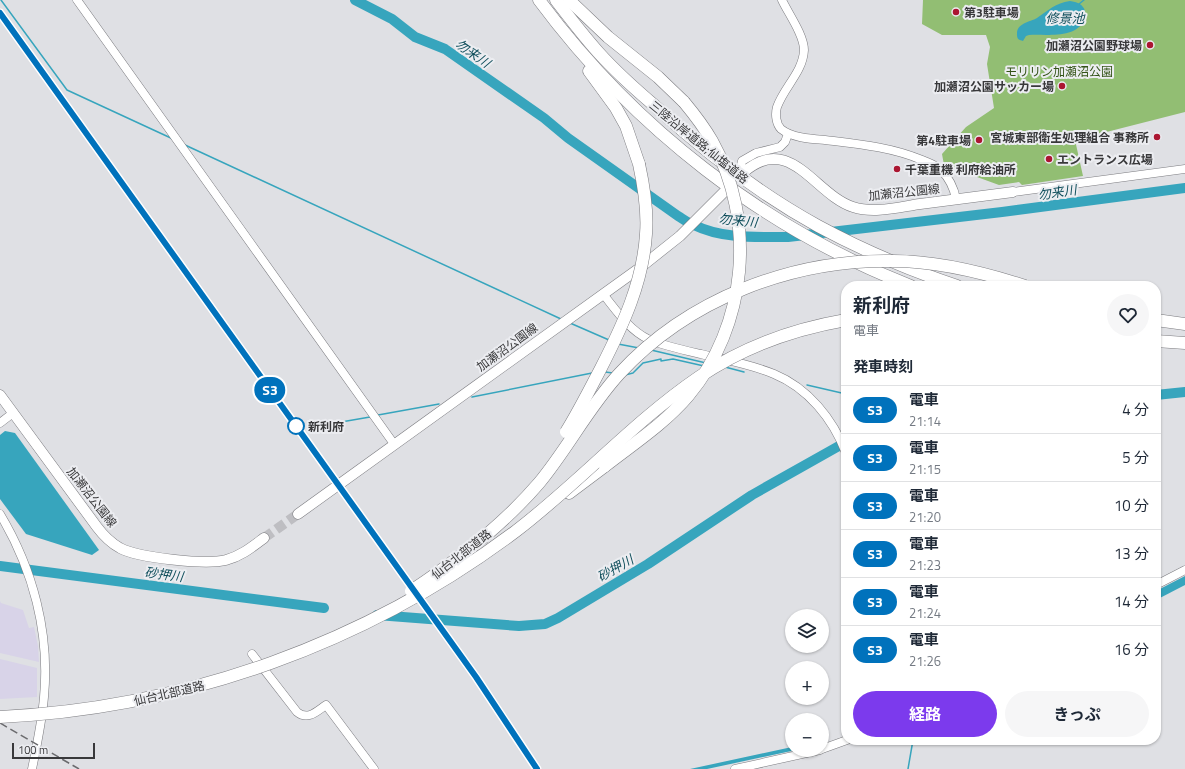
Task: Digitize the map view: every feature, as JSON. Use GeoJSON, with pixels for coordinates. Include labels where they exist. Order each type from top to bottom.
{"type":"FeatureCollection","features":[{"type":"Feature","properties":{"kind":"highway","name":"三陸沿岸道路;仙塩道路"},"geometry":{"type":"LineString","coordinates":[[540,0],[593,66],[624,98],[664,135],[707,171],[742,197],[819,244],[900,281]]}},
{"type":"Feature","properties":{"kind":"highway","name":"三陸沿岸道路;仙塩道路"},"geometry":{"type":"LineString","coordinates":[[556,0],[599,53],[638,91],[701,147],[744,174],[791,210],[846,241],[877,255],[944,281]]}},
{"type":"Feature","properties":{"kind":"highway"},"geometry":{"type":"LineString","coordinates":[[481,556],[497,547],[543,513],[664,420],[688,396],[698,383],[722,340],[734,306],[739,271],[740,241],[736,211],[729,182],[719,155],[704,128],[684,102],[658,77],[608,37],[569,0]]}},
{"type":"Feature","properties":{"kind":"highway"},"geometry":{"type":"LineString","coordinates":[[507,516],[524,497],[539,476],[573,420],[610,350],[633,299],[644,256],[646,233],[647,210],[644,188],[639,164],[626,126],[616,108],[570,45],[550,14]]}},
{"type":"Feature","properties":{"kind":"highway"},"geometry":{"type":"LineString","coordinates":[[507,516],[540,481],[586,415],[619,374],[655,340],[698,311],[722,299],[748,287],[802,270],[833,264],[862,261],[902,261],[924,263],[986,274],[1009,281]]}},
{"type":"Feature","properties":{"kind":"highway"},"geometry":{"type":"LineString","coordinates":[[481,556],[542,510],[644,420],[701,376],[726,361],[767,342],[818,325],[841,321]]}},
{"type":"Feature","properties":{"kind":"highway"},"geometry":{"type":"LineString","coordinates":[[1161,321],[1185,324]]}},
{"type":"Feature","properties":{"kind":"highway"},"geometry":{"type":"LineString","coordinates":[[1161,328],[1185,330]]}},
{"type":"Feature","properties":{"kind":"highway"},"geometry":{"type":"LineString","coordinates":[[1161,342],[1185,343]]}},
{"type":"Feature","properties":{"kind":"highway","name":"仙台北部道路"},"geometry":{"type":"LineString","coordinates":[[331,639],[370,618],[421,585],[468,550],[507,516]]}},
{"type":"Feature","properties":{"kind":"highway","name":"仙台北部道路"},"geometry":{"type":"LineString","coordinates":[[0,717],[61,713],[114,706],[193,688],[249,671],[331,639],[394,610],[453,575],[481,556]]}},
{"type":"Feature","properties":{"kind":"main road","name":"加瀬沼公園線"},"geometry":{"type":"LineString","coordinates":[[744,174],[753,165],[764,161],[773,159],[786,161],[806,172],[839,201],[849,206],[862,209],[886,209],[1014,192]]}},
{"type":"Feature","properties":{"kind":"main road","name":"加瀬沼公園線"},"geometry":{"type":"LineString","coordinates":[[298,514],[641,267],[684,231],[724,192]]}},
{"type":"Feature","properties":{"kind":"main road","name":"加瀬沼公園線"},"geometry":{"type":"LineString","coordinates":[[0,395],[97,528],[104,536],[120,548],[139,554],[195,562],[214,562],[240,555],[264,538]]}},
{"type":"Feature","properties":{"kind":"street"},"geometry":{"type":"LineString","coordinates":[[76,0],[394,444]]}},
{"type":"Feature","properties":{"kind":"street"},"geometry":{"type":"LineString","coordinates":[[782,0],[802,39],[804,48],[800,65],[776,111],[778,126],[788,134],[884,148],[916,158],[933,165],[940,170],[948,179],[954,190],[956,199]]}},
{"type":"Feature","properties":{"kind":"street"},"geometry":{"type":"LineString","coordinates":[[744,174],[741,165],[742,161],[756,153],[780,147],[785,142],[788,134]]}},
{"type":"Feature","properties":{"kind":"street"},"geometry":{"type":"LineString","coordinates":[[1014,192],[1185,169]]}},
{"type":"Feature","properties":{"kind":"street"},"geometry":{"type":"LineString","coordinates":[[603,294],[619,314],[635,330],[647,338],[665,345],[748,365],[775,374],[789,382],[811,398],[825,414],[841,441]]}},
{"type":"Feature","properties":{"kind":"street"},"geometry":{"type":"LineString","coordinates":[[0,423],[13,413]]}},
{"type":"Feature","properties":{"kind":"street"},"geometry":{"type":"LineString","coordinates":[[0,514],[23,558],[33,589],[43,637],[45,667],[43,706],[32,769]]}},
{"type":"Feature","properties":{"kind":"street"},"geometry":{"type":"LineString","coordinates":[[1161,582],[1185,570]]}},
{"type":"Feature","properties":{"kind":"street"},"geometry":{"type":"LineString","coordinates":[[252,654],[302,715],[306,716],[313,714],[326,705],[374,769]]}},
{"type":"Feature","properties":{"kind":"street"},"geometry":{"type":"LineString","coordinates":[[829,747],[841,742]]}},
{"type":"Feature","properties":{"kind":"street"},"geometry":{"type":"LineString","coordinates":[[735,769],[789,757]]}},
{"type":"Feature","properties":{"kind":"shaded area"},"geometry":{"type":"Polygon","coordinates":[[[0,601],[1,603],[23,610],[29,628],[34,627],[38,646],[39,662],[0,653],[0,601]]]}},
{"type":"Feature","properties":{"kind":"shaded area"},"geometry":{"type":"Polygon","coordinates":[[[0,659],[37,668],[37,697],[0,699],[0,659]]]}},
{"type":"Feature","properties":{"kind":"green space","name":"モリリン加瀬沼公園"},"geometry":{"type":"Polygon","coordinates":[[[923,0],[1185,0],[1185,112],[1075,140],[1083,176],[1022,185],[1019,182],[999,185],[944,165],[942,154],[966,127],[994,108],[987,64],[990,47],[986,35],[942,35],[922,24],[923,0]]]}},
{"type":"Feature","properties":{"kind":"water","name":"修景池"},"geometry":{"type":"Polygon","coordinates":[[[1070,1],[1081,5],[1085,12],[1084,20],[1075,30],[1068,33],[1052,35],[1029,35],[1026,36],[1023,41],[1019,40],[1017,31],[1021,25],[1037,18],[1056,5],[1070,1]]]}},
{"type":"Feature","properties":{"kind":"water"},"geometry":{"type":"Polygon","coordinates":[[[5,431],[15,433],[99,550],[92,555],[26,534],[0,499],[0,435],[5,431]]]}},
{"type":"Feature","properties":{"kind":"water"},"geometry":{"type":"Polygon","coordinates":[[[1185,576],[1185,585],[1161,597],[1161,588],[1185,576]]]}},
{"type":"Feature","properties":{"kind":"water"},"geometry":{"type":"Polygon","coordinates":[[[785,749],[785,752],[707,769],[690,769],[785,749]]]}},
{"type":"Feature","properties":{"kind":"waterway"},"geometry":{"type":"LineString","coordinates":[[1,0],[67,90],[173,139]]}},
{"type":"Feature","properties":{"kind":"waterway","name":"勿来川"},"geometry":{"type":"LineString","coordinates":[[355,0],[392,19],[415,37],[445,49],[544,118],[568,138],[678,216],[705,230],[716,233],[740,236],[788,237],[1002,212],[1185,188]]}},
{"type":"Feature","properties":{"kind":"waterway"},"geometry":{"type":"LineString","coordinates":[[1079,4],[1084,0]]}},
{"type":"Feature","properties":{"kind":"waterway"},"geometry":{"type":"LineString","coordinates":[[185,145],[561,319]]}},
{"type":"Feature","properties":{"kind":"waterway"},"geometry":{"type":"LineString","coordinates":[[570,323],[609,340]]}},
{"type":"Feature","properties":{"kind":"waterway"},"geometry":{"type":"LineString","coordinates":[[618,344],[639,348]]}},
{"type":"Feature","properties":{"kind":"waterway"},"geometry":{"type":"LineString","coordinates":[[651,350],[706,363]]}},
{"type":"Feature","properties":{"kind":"waterway"},"geometry":{"type":"LineString","coordinates":[[625,375],[633,373],[643,363],[661,359],[661,361],[673,359],[704,366]]}},
{"type":"Feature","properties":{"kind":"waterway"},"geometry":{"type":"LineString","coordinates":[[725,367],[744,372]]}},
{"type":"Feature","properties":{"kind":"waterway"},"geometry":{"type":"LineString","coordinates":[[605,372],[613,373]]}},
{"type":"Feature","properties":{"kind":"waterway"},"geometry":{"type":"LineString","coordinates":[[472,397],[592,373]]}},
{"type":"Feature","properties":{"kind":"waterway"},"geometry":{"type":"LineString","coordinates":[[807,385],[841,393]]}},
{"type":"Feature","properties":{"kind":"waterway","name":"砂押川"},"geometry":{"type":"LineString","coordinates":[[1161,394],[1185,392]]}},
{"type":"Feature","properties":{"kind":"waterway"},"geometry":{"type":"LineString","coordinates":[[378,415],[439,404]]}},
{"type":"Feature","properties":{"kind":"waterway"},"geometry":{"type":"LineString","coordinates":[[311,432],[318,426],[370,417]]}},
{"type":"Feature","properties":{"kind":"waterway","name":"砂押川"},"geometry":{"type":"LineString","coordinates":[[377,615],[519,626],[545,624],[558,618],[648,564],[752,495],[841,445]]}},
{"type":"Feature","properties":{"kind":"waterway","name":"砂押川"},"geometry":{"type":"LineString","coordinates":[[0,566],[324,608]]}},
{"type":"Feature","properties":{"kind":"waterway"},"geometry":{"type":"LineString","coordinates":[[908,769],[912,745]]}},
{"type":"Feature","properties":{"kind":"tunnel"},"geometry":{"type":"LineString","coordinates":[[264,538],[298,514]]}},
{"type":"Feature","properties":{"kind":"railway"},"geometry":{"type":"LineString","coordinates":[[0,13],[476,677],[537,769]]}},
{"type":"Feature","properties":{"kind":"railway"},"geometry":{"type":"LineString","coordinates":[[0,723],[79,769]]}},
{"type":"Feature","properties":{"kind":"train","name":"S3"},"geometry":{"type":"LineString","coordinates":[[0,13],[476,677],[537,769]]}},
{"type":"Feature","properties":{"kind":"place","name":"第3駐車場"},"geometry":{"type":"Point","coordinates":[956,12]}},
{"type":"Feature","properties":{"kind":"place","name":"加瀬沼公園野球場"},"geometry":{"type":"Point","coordinates":[1150,45]}},
{"type":"Feature","properties":{"kind":"place","name":"加瀬沼公園サッカー場"},"geometry":{"type":"Point","coordinates":[1062,86]}},
{"type":"Feature","properties":{"kind":"place","name":"宮城東部衛生処理組合 事務所"},"geometry":{"type":"Point","coordinates":[1157,137]}},
{"type":"Feature","properties":{"kind":"place","name":"第4駐車場"},"geometry":{"type":"Point","coordinates":[979,140]}},
{"type":"Feature","properties":{"kind":"place","name":"エントランス広場"},"geometry":{"type":"Point","coordinates":[1049,159]}},
{"type":"Feature","properties":{"kind":"place","name":"千葉重機 利府給油所"},"geometry":{"type":"Point","coordinates":[897,169]}},
{"type":"Feature","properties":{"kind":"place","name":"新利府"},"geometry":{"type":"Point","coordinates":[296,426]}}]}
